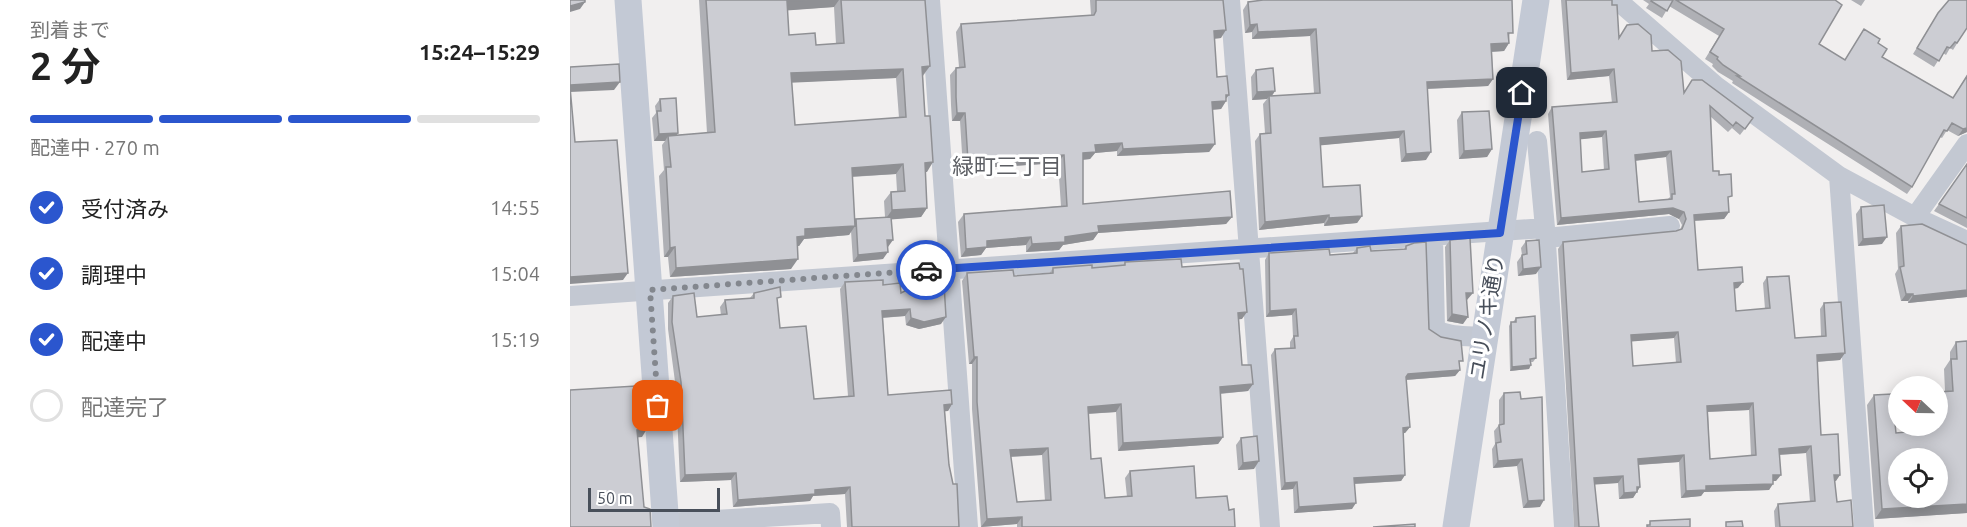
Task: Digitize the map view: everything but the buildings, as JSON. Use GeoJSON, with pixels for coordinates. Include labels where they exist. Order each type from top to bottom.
{"type":"FeatureCollection","features":[{"type":"Feature","properties":{"kind":"street"},"geometry":{"type":"LineString","coordinates":[[628,0],[666,525],[830,513],[831,527]]}},
{"type":"Feature","properties":{"kind":"street"},"geometry":{"type":"LineString","coordinates":[[930,0],[968,527]]}},
{"type":"Feature","properties":{"kind":"street"},"geometry":{"type":"LineString","coordinates":[[1230,0],[1270,527]]}},
{"type":"Feature","properties":{"kind":"street","name":"ユリノキ通り"},"geometry":{"type":"LineString","coordinates":[[1456,527],[1536,0]]}},
{"type":"Feature","properties":{"kind":"street"},"geometry":{"type":"LineString","coordinates":[[1624,2],[1716,86],[1839,176],[1915,217],[1967,241]]}},
{"type":"Feature","properties":{"kind":"street"},"geometry":{"type":"LineString","coordinates":[[1537,141],[1564,527]]}},
{"type":"Feature","properties":{"kind":"street"},"geometry":{"type":"LineString","coordinates":[[1915,217],[1967,144]]}},
{"type":"Feature","properties":{"kind":"street"},"geometry":{"type":"LineString","coordinates":[[1839,176],[1864,527]]}},
{"type":"Feature","properties":{"kind":"street"},"geometry":{"type":"LineString","coordinates":[[570,296],[1432,238],[1500,233],[1517,229],[1545,233],[1670,226]]}},
{"type":"Feature","properties":{"kind":"street"},"geometry":{"type":"LineString","coordinates":[[1432,238],[1436,329],[1447,336],[1466,335],[1484,338]]}},
{"type":"Feature","properties":{"kind":"way so far"},"geometry":{"type":"LineString","coordinates":[[658,406],[650,290],[926,270]]}},
{"type":"Feature","properties":{"kind":"district","name":"緑町三丁目"},"geometry":{"type":"Point","coordinates":[1007,166]}},
{"type":"Feature","properties":{"kind":"route"},"geometry":{"type":"LineString","coordinates":[[926,270],[1500,233],[1522,93]]}}]}
